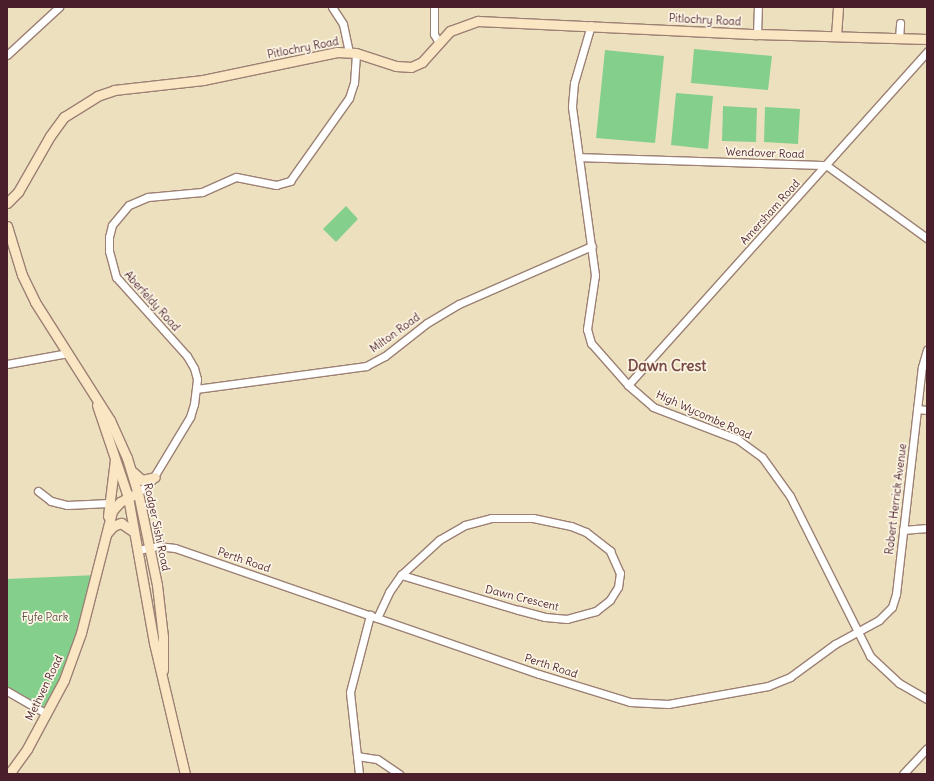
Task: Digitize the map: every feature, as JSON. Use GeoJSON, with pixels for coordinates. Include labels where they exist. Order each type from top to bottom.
{"type":"FeatureCollection","features":[{"type":"Feature","properties":{"kind":"street"},"geometry":{"type":"LineString","coordinates":[[7,55],[59,7]]}},
{"type":"Feature","properties":{"kind":"street","name":"Aberfeldy Road"},"geometry":{"type":"LineString","coordinates":[[138,493],[154,477],[190,417],[196,389],[194,368],[187,356],[116,277],[109,251],[109,237],[112,225],[129,205],[148,197],[202,192],[236,177],[276,185],[290,180],[349,98],[354,83],[353,52],[343,24],[332,7]]}},
{"type":"Feature","properties":{"kind":"street"},"geometry":{"type":"LineString","coordinates":[[434,7],[434,34],[438,41]]}},
{"type":"Feature","properties":{"kind":"street"},"geometry":{"type":"LineString","coordinates":[[757,34],[758,7]]}},
{"type":"Feature","properties":{"kind":"street"},"geometry":{"type":"LineString","coordinates":[[836,36],[838,7]]}},
{"type":"Feature","properties":{"kind":"street","name":"Pitlochry Road"},"geometry":{"type":"LineString","coordinates":[[7,203],[18,192],[57,126],[72,110],[97,96],[125,89],[203,80],[329,53],[353,52],[396,66],[411,67],[422,62],[438,41],[456,28],[478,21],[757,34],[927,39]]}},
{"type":"Feature","properties":{"kind":"street"},"geometry":{"type":"LineString","coordinates":[[899,39],[900,22]]}},
{"type":"Feature","properties":{"kind":"street","name":"High Wycombe Road"},"geometry":{"type":"LineString","coordinates":[[591,26],[573,90],[573,115],[592,246],[595,284],[588,335],[597,352],[628,385],[653,407],[737,439],[762,457],[790,496],[856,632]]}},
{"type":"Feature","properties":{"kind":"street","name":"Amersham Road"},"geometry":{"type":"LineString","coordinates":[[628,385],[927,52]]}},
{"type":"Feature","properties":{"kind":"street","name":"Wendover Road"},"geometry":{"type":"LineString","coordinates":[[579,157],[826,165]]}},
{"type":"Feature","properties":{"kind":"street"},"geometry":{"type":"LineString","coordinates":[[826,165],[927,238]]}},
{"type":"Feature","properties":{"kind":"street","name":"Rodger Sishi Road"},"geometry":{"type":"LineString","coordinates":[[7,226],[28,290],[95,399],[116,429],[131,470],[138,493],[157,585],[163,637],[163,670]]}},
{"type":"Feature","properties":{"kind":"street","name":"Milton Road"},"geometry":{"type":"LineString","coordinates":[[196,389],[366,366],[384,356],[428,323],[459,304],[592,246]]}},
{"type":"Feature","properties":{"kind":"street","name":"Robert Herrick Avenue"},"geometry":{"type":"LineString","coordinates":[[856,632],[879,620],[892,607],[896,594],[917,409],[927,350]]}},
{"type":"Feature","properties":{"kind":"street"},"geometry":{"type":"LineString","coordinates":[[7,364],[68,354]]}},
{"type":"Feature","properties":{"kind":"street","name":"Rodger Sishi Road"},"geometry":{"type":"LineString","coordinates":[[95,399],[115,453],[128,497],[154,643],[163,670],[185,774]]}},
{"type":"Feature","properties":{"kind":"street"},"geometry":{"type":"LineString","coordinates":[[917,409],[927,410]]}},
{"type":"Feature","properties":{"kind":"street"},"geometry":{"type":"LineString","coordinates":[[108,529],[109,503],[115,453]]}},
{"type":"Feature","properties":{"kind":"street"},"geometry":{"type":"LineString","coordinates":[[131,470],[142,480],[154,477]]}},
{"type":"Feature","properties":{"kind":"street"},"geometry":{"type":"LineString","coordinates":[[38,491],[51,501],[67,504],[109,503]]}},
{"type":"Feature","properties":{"kind":"street"},"geometry":{"type":"LineString","coordinates":[[128,497],[138,493]]}},
{"type":"Feature","properties":{"kind":"street","name":"Methven Road"},"geometry":{"type":"LineString","coordinates":[[9,774],[27,749],[47,714],[75,652],[114,508],[128,497]]}},
{"type":"Feature","properties":{"kind":"street","name":"Dawn Crescent"},"geometry":{"type":"LineString","coordinates":[[359,774],[351,687],[373,617],[401,575],[450,532],[474,522],[504,517],[533,518],[581,530],[610,551],[620,573],[618,587],[610,600],[596,611],[568,619],[545,617],[518,610],[401,575]]}},
{"type":"Feature","properties":{"kind":"street"},"geometry":{"type":"LineString","coordinates":[[108,529],[122,523],[134,532]]}},
{"type":"Feature","properties":{"kind":"street"},"geometry":{"type":"LineString","coordinates":[[903,530],[927,528]]}},
{"type":"Feature","properties":{"kind":"street","name":"Perth Road"},"geometry":{"type":"LineString","coordinates":[[138,550],[150,547],[175,548],[373,617],[619,699],[656,704],[775,684],[790,677],[835,644],[856,632]]}},
{"type":"Feature","properties":{"kind":"street"},"geometry":{"type":"LineString","coordinates":[[856,632],[877,665],[899,683],[927,699]]}},
{"type":"Feature","properties":{"kind":"street"},"geometry":{"type":"LineString","coordinates":[[7,691],[47,714]]}},
{"type":"Feature","properties":{"kind":"street"},"geometry":{"type":"LineString","coordinates":[[903,774],[927,748]]}},
{"type":"Feature","properties":{"kind":"street"},"geometry":{"type":"LineString","coordinates":[[357,756],[377,759],[399,774]]}},
{"type":"Feature","properties":{"kind":"green space"},"geometry":{"type":"Polygon","coordinates":[[[694,49],[772,56],[768,90],[691,83],[694,49]]]}},
{"type":"Feature","properties":{"kind":"green space"},"geometry":{"type":"Polygon","coordinates":[[[605,50],[664,56],[655,143],[596,138],[605,50]]]}},
{"type":"Feature","properties":{"kind":"green space"},"geometry":{"type":"Polygon","coordinates":[[[676,93],[713,96],[708,149],[671,145],[676,93]]]}},
{"type":"Feature","properties":{"kind":"green space"},"geometry":{"type":"Polygon","coordinates":[[[723,106],[757,108],[756,142],[722,141],[723,106]]]}},
{"type":"Feature","properties":{"kind":"green space"},"geometry":{"type":"Polygon","coordinates":[[[765,107],[800,109],[798,144],[764,142],[765,107]]]}},
{"type":"Feature","properties":{"kind":"green space"},"geometry":{"type":"Polygon","coordinates":[[[346,206],[358,219],[336,242],[323,229],[346,206]]]}},
{"type":"Feature","properties":{"kind":"green space","name":"Fyfe Park"},"geometry":{"type":"Polygon","coordinates":[[[96,575],[76,646],[46,714],[7,693],[7,579],[96,575]]]}},
{"type":"Feature","properties":{"kind":"district","name":"Dawn Crest"},"geometry":{"type":"Point","coordinates":[667,366]}}]}
